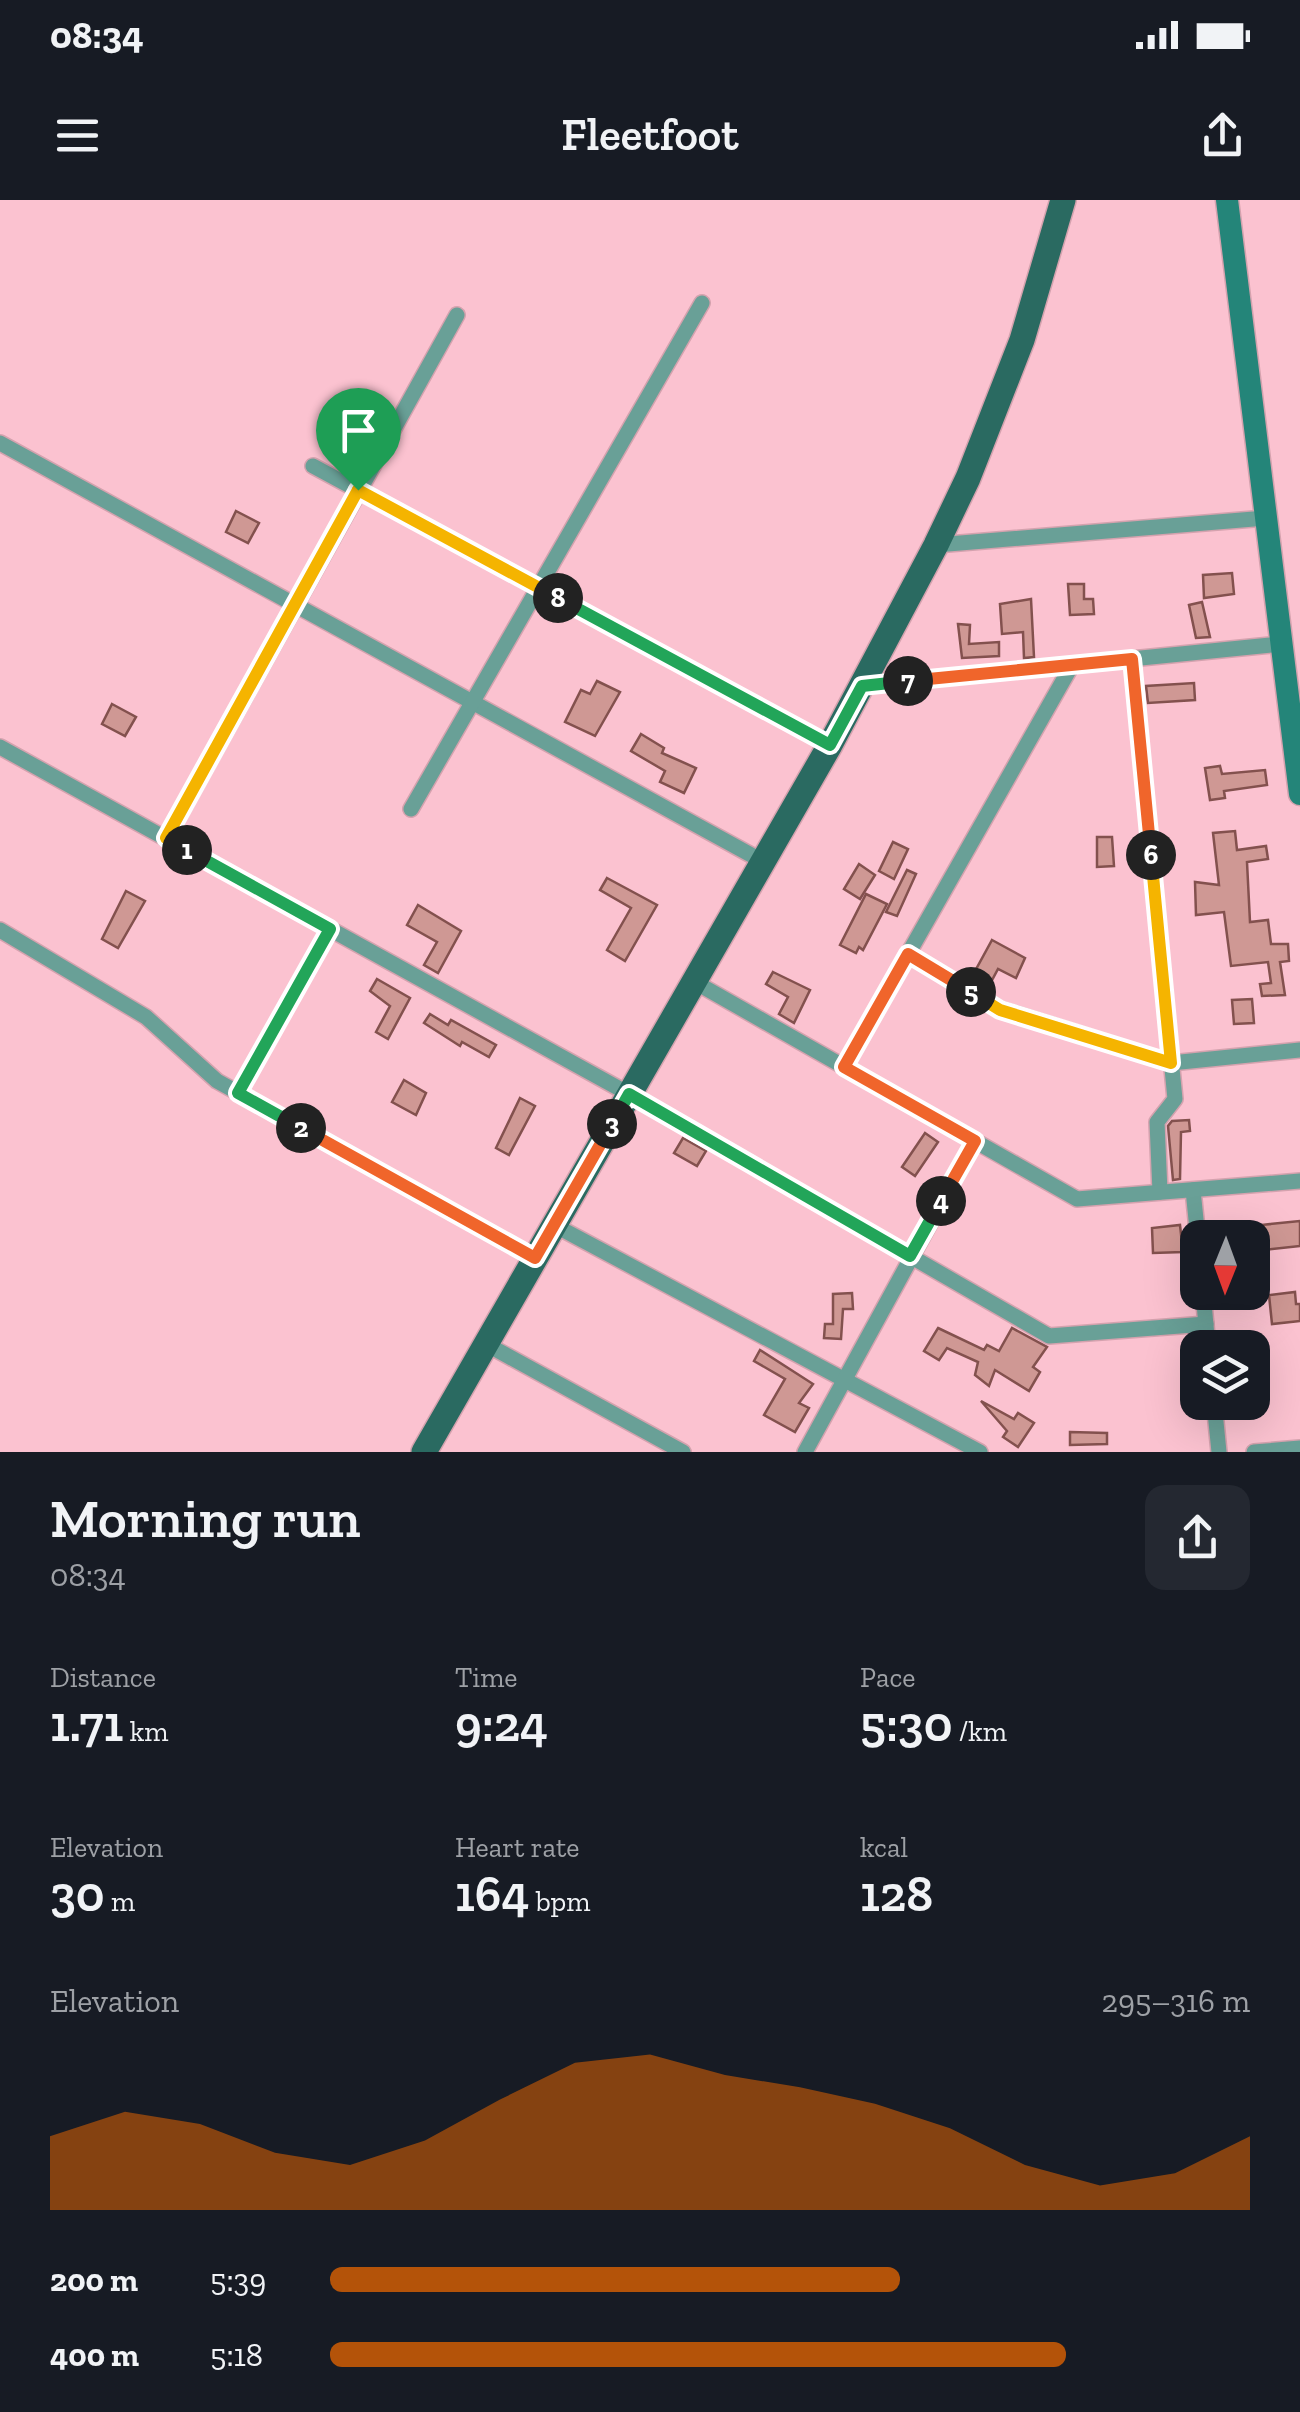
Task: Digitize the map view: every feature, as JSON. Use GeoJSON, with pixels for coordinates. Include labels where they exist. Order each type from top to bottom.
{"type":"FeatureCollection","features":[{"type":"Feature","properties":{"kind":"main road"},"geometry":{"type":"LineString","coordinates":[[429,1451],[486,1344],[830,745],[936,545],[968,478],[1016,355],[1063,200]]}},
{"type":"Feature","properties":{"kind":"main road"},"geometry":{"type":"LineString","coordinates":[[1228,200],[1300,794]]}},
{"type":"Feature","properties":{"kind":"street"},"geometry":{"type":"LineString","coordinates":[[411,809],[702,303]]}},
{"type":"Feature","properties":{"kind":"street"},"geometry":{"type":"LineString","coordinates":[[166,838],[457,315]]}},
{"type":"Feature","properties":{"kind":"street"},"geometry":{"type":"LineString","coordinates":[[0,443],[762,861]]}},
{"type":"Feature","properties":{"kind":"street"},"geometry":{"type":"LineString","coordinates":[[313,466],[830,745]]}},
{"type":"Feature","properties":{"kind":"street"},"geometry":{"type":"LineString","coordinates":[[936,545],[1266,518]]}},
{"type":"Feature","properties":{"kind":"street"},"geometry":{"type":"LineString","coordinates":[[862,686],[1281,644]]}},
{"type":"Feature","properties":{"kind":"street"},"geometry":{"type":"LineString","coordinates":[[1132,659],[1175,1099],[1157,1122],[1160,1192]]}},
{"type":"Feature","properties":{"kind":"street"},"geometry":{"type":"LineString","coordinates":[[844,1067],[1072,665]]}},
{"type":"Feature","properties":{"kind":"street"},"geometry":{"type":"LineString","coordinates":[[0,747],[629,1094],[1049,1336],[1206,1324]]}},
{"type":"Feature","properties":{"kind":"street"},"geometry":{"type":"LineString","coordinates":[[238,1093],[330,929]]}},
{"type":"Feature","properties":{"kind":"street"},"geometry":{"type":"LineString","coordinates":[[0,930],[146,1017],[217,1081],[535,1258]]}},
{"type":"Feature","properties":{"kind":"street"},"geometry":{"type":"LineString","coordinates":[[908,954],[1000,1010],[1171,1063],[1300,1050]]}},
{"type":"Feature","properties":{"kind":"street"},"geometry":{"type":"LineString","coordinates":[[693,981],[1077,1199],[1300,1181]]}},
{"type":"Feature","properties":{"kind":"street"},"geometry":{"type":"LineString","coordinates":[[805,1452],[975,1141]]}},
{"type":"Feature","properties":{"kind":"street"},"geometry":{"type":"LineString","coordinates":[[1192,1190],[1196,1220]]}},
{"type":"Feature","properties":{"kind":"street"},"geometry":{"type":"LineString","coordinates":[[554,1225],[980,1452]]}},
{"type":"Feature","properties":{"kind":"street"},"geometry":{"type":"LineString","coordinates":[[1205,1310],[1206,1330]]}},
{"type":"Feature","properties":{"kind":"street"},"geometry":{"type":"LineString","coordinates":[[486,1344],[683,1452]]}},
{"type":"Feature","properties":{"kind":"street"},"geometry":{"type":"LineString","coordinates":[[1216,1420],[1219,1452]]}},
{"type":"Feature","properties":{"kind":"street"},"geometry":{"type":"LineString","coordinates":[[1254,1452],[1300,1448]]}},
{"type":"Feature","properties":{"kind":"building"},"geometry":{"type":"Polygon","coordinates":[[[236,511],[259,523],[248,543],[226,532],[236,511]]]}},
{"type":"Feature","properties":{"kind":"building"},"geometry":{"type":"Polygon","coordinates":[[[1232,573],[1234,594],[1204,598],[1203,575],[1232,573]]]}},
{"type":"Feature","properties":{"kind":"building"},"geometry":{"type":"Polygon","coordinates":[[[1068,584],[1084,584],[1084,599],[1093,599],[1094,614],[1070,615],[1068,584]]]}},
{"type":"Feature","properties":{"kind":"building"},"geometry":{"type":"Polygon","coordinates":[[[1031,599],[1034,657],[1024,658],[1023,632],[1002,634],[1000,604],[1031,599]]]}},
{"type":"Feature","properties":{"kind":"building"},"geometry":{"type":"Polygon","coordinates":[[[1202,602],[1210,637],[1196,638],[1189,605],[1202,602]]]}},
{"type":"Feature","properties":{"kind":"building"},"geometry":{"type":"Polygon","coordinates":[[[958,624],[970,625],[969,644],[999,642],[999,656],[962,658],[958,624]]]}},
{"type":"Feature","properties":{"kind":"building"},"geometry":{"type":"Polygon","coordinates":[[[597,681],[620,692],[595,736],[565,722],[581,690],[590,694],[597,681]]]}},
{"type":"Feature","properties":{"kind":"building"},"geometry":{"type":"Polygon","coordinates":[[[1194,683],[1195,700],[1148,703],[1146,686],[1194,683]]]}},
{"type":"Feature","properties":{"kind":"building"},"geometry":{"type":"Polygon","coordinates":[[[112,704],[136,717],[125,736],[102,724],[112,704]]]}},
{"type":"Feature","properties":{"kind":"building"},"geometry":{"type":"Polygon","coordinates":[[[641,734],[664,748],[662,753],[696,768],[684,793],[660,782],[665,771],[631,751],[641,734]]]}},
{"type":"Feature","properties":{"kind":"building"},"geometry":{"type":"Polygon","coordinates":[[[1220,766],[1222,774],[1265,770],[1267,785],[1224,791],[1225,798],[1210,800],[1205,768],[1220,766]]]}},
{"type":"Feature","properties":{"kind":"building"},"geometry":{"type":"Polygon","coordinates":[[[1235,831],[1237,850],[1266,846],[1268,859],[1247,862],[1250,922],[1268,920],[1271,944],[1288,944],[1289,961],[1280,962],[1285,995],[1262,996],[1260,984],[1271,983],[1268,962],[1231,966],[1224,912],[1196,915],[1195,882],[1219,885],[1213,833],[1235,831]]]}},
{"type":"Feature","properties":{"kind":"building"},"geometry":{"type":"Polygon","coordinates":[[[1097,837],[1112,837],[1114,866],[1097,867],[1097,837]]]}},
{"type":"Feature","properties":{"kind":"building"},"geometry":{"type":"Polygon","coordinates":[[[893,842],[908,849],[894,879],[879,871],[893,842]]]}},
{"type":"Feature","properties":{"kind":"building"},"geometry":{"type":"Polygon","coordinates":[[[859,864],[875,875],[860,899],[844,889],[859,864]]]}},
{"type":"Feature","properties":{"kind":"building"},"geometry":{"type":"Polygon","coordinates":[[[907,870],[916,874],[897,916],[886,912],[907,870]]]}},
{"type":"Feature","properties":{"kind":"building"},"geometry":{"type":"Polygon","coordinates":[[[607,878],[657,905],[625,961],[607,950],[631,908],[600,890],[607,878]]]}},
{"type":"Feature","properties":{"kind":"building"},"geometry":{"type":"Polygon","coordinates":[[[126,891],[145,901],[118,948],[102,939],[126,891]]]}},
{"type":"Feature","properties":{"kind":"building"},"geometry":{"type":"Polygon","coordinates":[[[866,894],[887,904],[863,950],[859,947],[856,953],[840,945],[866,894]]]}},
{"type":"Feature","properties":{"kind":"building"},"geometry":{"type":"Polygon","coordinates":[[[418,905],[461,931],[438,973],[424,965],[437,942],[407,925],[418,905]]]}},
{"type":"Feature","properties":{"kind":"building"},"geometry":{"type":"Polygon","coordinates":[[[992,940],[1025,958],[1016,978],[998,969],[991,982],[974,973],[992,940]]]}},
{"type":"Feature","properties":{"kind":"building"},"geometry":{"type":"Polygon","coordinates":[[[773,972],[810,990],[794,1023],[779,1014],[788,997],[766,984],[773,972]]]}},
{"type":"Feature","properties":{"kind":"building"},"geometry":{"type":"Polygon","coordinates":[[[377,979],[410,998],[388,1039],[376,1032],[390,1006],[370,991],[377,979]]]}},
{"type":"Feature","properties":{"kind":"building"},"geometry":{"type":"Polygon","coordinates":[[[1252,999],[1254,1023],[1234,1024],[1232,1000],[1252,999]]]}},
{"type":"Feature","properties":{"kind":"building"},"geometry":{"type":"Polygon","coordinates":[[[430,1014],[448,1025],[451,1020],[496,1045],[489,1057],[462,1042],[460,1046],[424,1023],[430,1014]]]}},
{"type":"Feature","properties":{"kind":"building"},"geometry":{"type":"Polygon","coordinates":[[[404,1080],[426,1093],[416,1115],[392,1102],[404,1080]]]}},
{"type":"Feature","properties":{"kind":"building"},"geometry":{"type":"Polygon","coordinates":[[[520,1098],[535,1106],[509,1155],[496,1148],[520,1098]]]}},
{"type":"Feature","properties":{"kind":"building"},"geometry":{"type":"Polygon","coordinates":[[[1189,1120],[1190,1131],[1181,1132],[1180,1179],[1173,1180],[1168,1126],[1172,1121],[1189,1120]]]}},
{"type":"Feature","properties":{"kind":"building"},"geometry":{"type":"Polygon","coordinates":[[[925,1133],[938,1142],[915,1176],[902,1167],[925,1133]]]}},
{"type":"Feature","properties":{"kind":"building"},"geometry":{"type":"Polygon","coordinates":[[[683,1138],[706,1151],[697,1166],[674,1153],[683,1138]]]}},
{"type":"Feature","properties":{"kind":"building"},"geometry":{"type":"Polygon","coordinates":[[[1300,1221],[1300,1246],[1270,1249],[1270,1224],[1300,1221]]]}},
{"type":"Feature","properties":{"kind":"building"},"geometry":{"type":"Polygon","coordinates":[[[1180,1225],[1180,1252],[1153,1253],[1152,1228],[1180,1225]]]}},
{"type":"Feature","properties":{"kind":"building"},"geometry":{"type":"Polygon","coordinates":[[[1295,1292],[1300,1321],[1272,1324],[1270,1295],[1295,1292]]]}},
{"type":"Feature","properties":{"kind":"building"},"geometry":{"type":"Polygon","coordinates":[[[852,1293],[853,1309],[843,1309],[841,1339],[824,1338],[825,1324],[833,1324],[833,1294],[852,1293]]]}},
{"type":"Feature","properties":{"kind":"building"},"geometry":{"type":"Polygon","coordinates":[[[938,1328],[984,1350],[987,1345],[999,1351],[1012,1328],[1047,1347],[1033,1367],[1040,1372],[1029,1391],[995,1370],[989,1386],[975,1375],[978,1362],[947,1348],[939,1360],[924,1351],[938,1328]]]}},
{"type":"Feature","properties":{"kind":"building"},"geometry":{"type":"Polygon","coordinates":[[[760,1350],[813,1384],[799,1403],[809,1408],[795,1432],[764,1415],[785,1379],[754,1361],[760,1350]]]}},
{"type":"Feature","properties":{"kind":"building"},"geometry":{"type":"Polygon","coordinates":[[[981,1401],[1014,1419],[1018,1413],[1034,1423],[1018,1447],[1003,1437],[1007,1431],[981,1401]]]}},
{"type":"Feature","properties":{"kind":"building"},"geometry":{"type":"Polygon","coordinates":[[[1070,1432],[1107,1433],[1107,1444],[1070,1445],[1070,1432]]]}},
{"type":"Feature","properties":{"kind":"route"},"geometry":{"type":"LineString","coordinates":[[358,490],[830,745],[862,686],[1132,659],[1171,1063],[1000,1010],[908,954],[844,1067],[975,1141],[910,1256],[629,1094],[535,1258],[238,1093],[330,929],[166,838],[358,490]]}}]}
